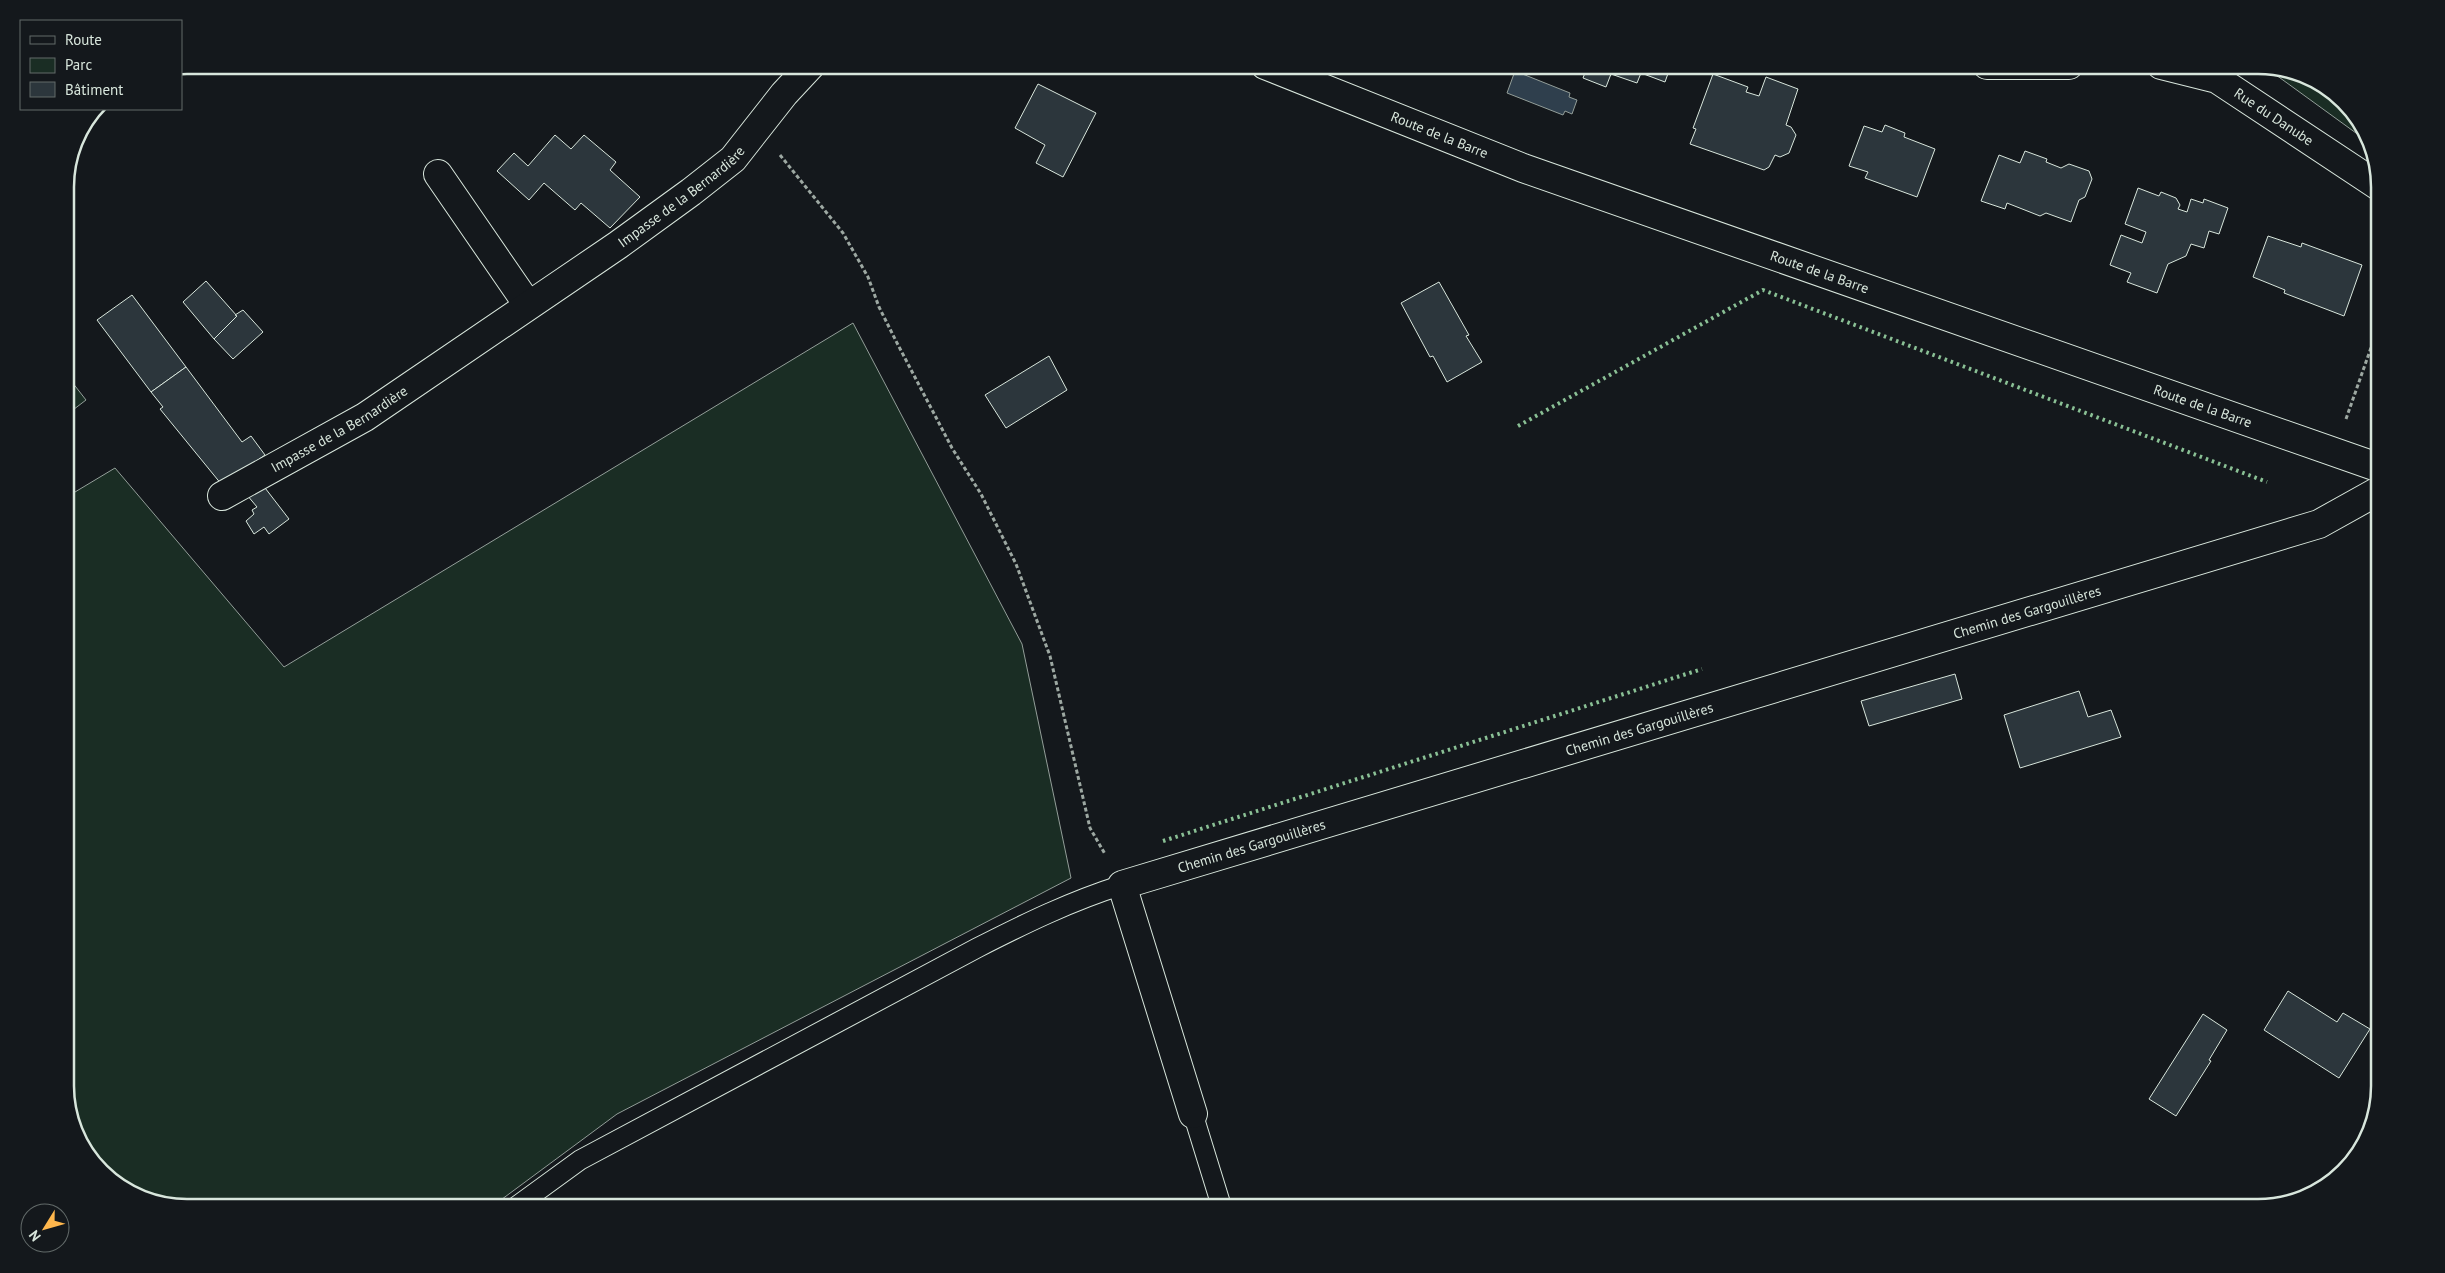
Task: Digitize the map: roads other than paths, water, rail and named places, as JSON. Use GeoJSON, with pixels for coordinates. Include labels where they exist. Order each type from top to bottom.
{"type":"FeatureCollection","features":[{"type":"Feature","properties":{"kind":"street","name":"Impasse de la Bernardière"},"geometry":{"type":"LineString","coordinates":[[222,496],[365,417],[691,192],[733,159],[784,94],[803,74]]}},
{"type":"Feature","properties":{"kind":"street","name":"Route de la Barre"},"geometry":{"type":"LineString","coordinates":[[1288,74],[1523,168],[2371,465]]}},
{"type":"Feature","properties":{"kind":"street","name":"Rue du Danube"},"geometry":{"type":"LineString","coordinates":[[2198,74],[2218,79],[2371,181]]}},
{"type":"Feature","properties":{"kind":"street"},"geometry":{"type":"LineString","coordinates":[[438,174],[528,305]]}},
{"type":"Feature","properties":{"kind":"street","name":"Chemin des Gargouillères"},"geometry":{"type":"LineString","coordinates":[[1122,886],[2318,524],[2371,495]]}},
{"type":"Feature","properties":{"kind":"street"},"geometry":{"type":"LineString","coordinates":[[1122,886],[1192,1114]]}},
{"type":"Feature","properties":{"kind":"lane"},"geometry":{"type":"LineString","coordinates":[[526,1199],[580,1160],[977,948],[1038,917],[1084,897],[1122,886]]}},
{"type":"Feature","properties":{"kind":"lane"},"geometry":{"type":"LineString","coordinates":[[1192,1114],[1219,1199]]}},
{"type":"Feature","properties":{"kind":"water"},"geometry":{"type":"Polygon","coordinates":[[[1514,74],[1522,74],[1570,93],[1569,97],[1577,100],[1572,114],[1565,111],[1563,115],[1507,93],[1514,74]]]}}]}
